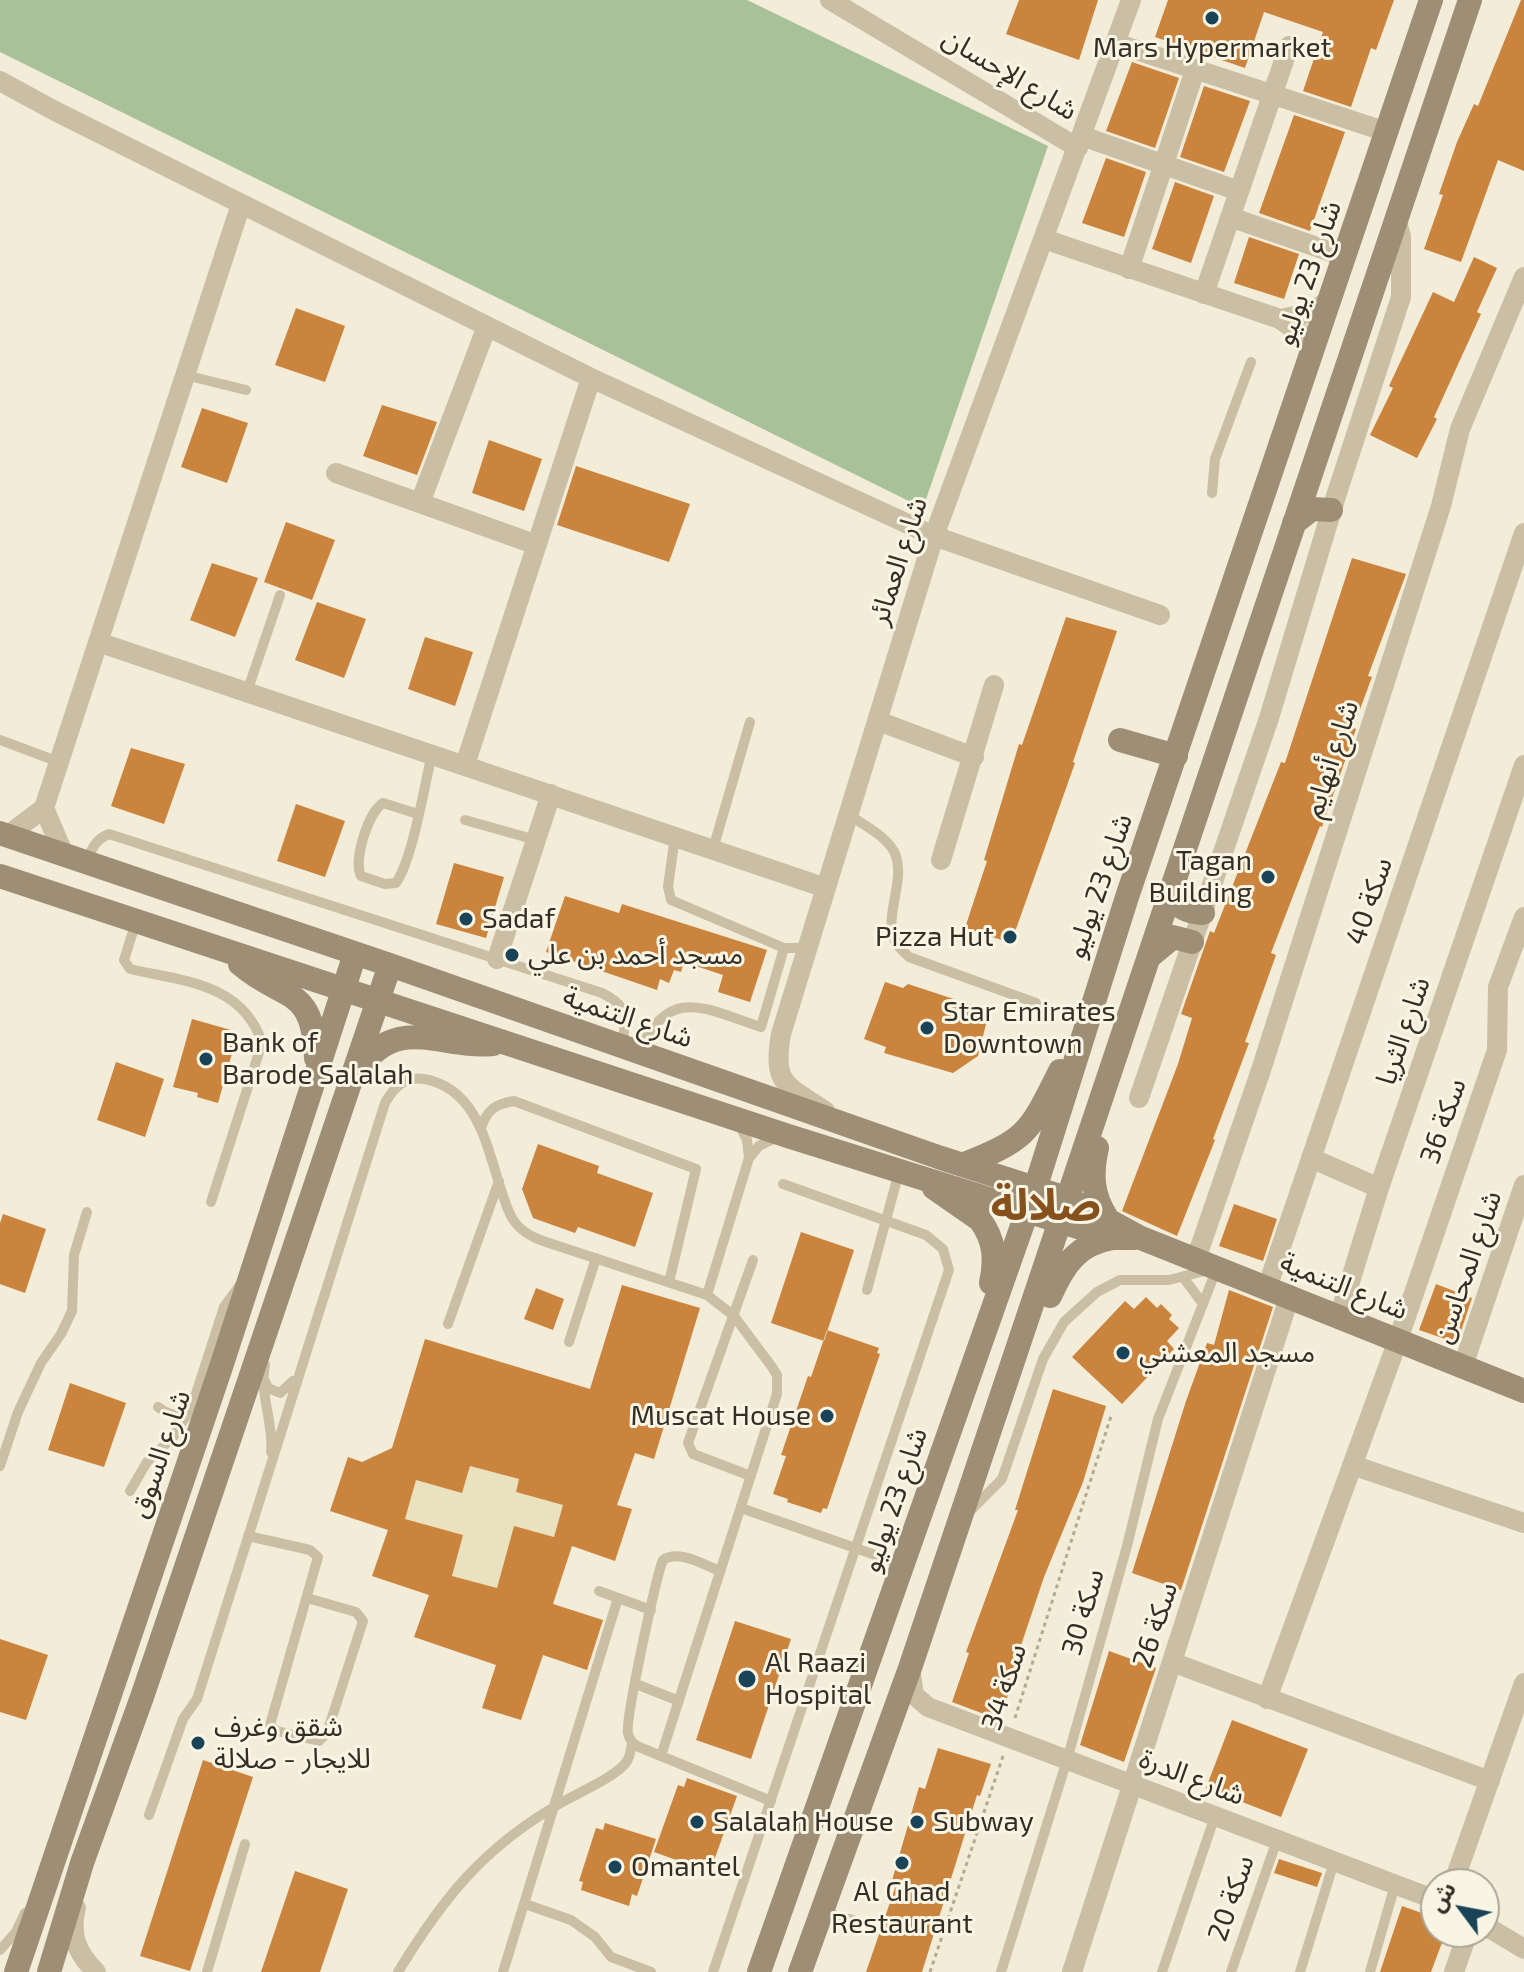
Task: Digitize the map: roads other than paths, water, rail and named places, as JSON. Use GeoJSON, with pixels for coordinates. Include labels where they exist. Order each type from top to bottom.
{"type":"FeatureCollection","features":[{"type":"Feature","properties":{"kind":"street","name":"شارع العمائر"},"geometry":{"type":"LineString","coordinates":[[841,1123],[787,1086],[780,1076],[777,1057],[781,1034],[934,536],[1131,0]]}},
{"type":"Feature","properties":{"kind":"street","name":"شارع 23 يوليو"},"geometry":{"type":"LineString","coordinates":[[759,1972],[1031,1200],[1087,1019],[1431,0]]}},
{"type":"Feature","properties":{"kind":"street"},"geometry":{"type":"LineString","coordinates":[[800,1972],[889,1728],[1020,1345],[1470,0]]}},
{"type":"Feature","properties":{"kind":"street","name":"شارع الإحسان"},"geometry":{"type":"LineString","coordinates":[[842,3],[1080,142],[1163,164],[1239,191]]}},
{"type":"Feature","properties":{"kind":"street"},"geometry":{"type":"LineString","coordinates":[[1115,43],[1387,132]]}},
{"type":"Feature","properties":{"kind":"street"},"geometry":{"type":"LineString","coordinates":[[1204,294],[1289,46]]}},
{"type":"Feature","properties":{"kind":"street"},"geometry":{"type":"LineString","coordinates":[[1129,269],[1195,70]]}},
{"type":"Feature","properties":{"kind":"street"},"geometry":{"type":"LineString","coordinates":[[0,81],[591,378],[934,536],[1160,615]]}},
{"type":"Feature","properties":{"kind":"street"},"geometry":{"type":"LineString","coordinates":[[4,834],[44,808],[241,204]]}},
{"type":"Feature","properties":{"kind":"street"},"geometry":{"type":"LineString","coordinates":[[1230,217],[1346,257]]}},
{"type":"Feature","properties":{"kind":"street"},"geometry":{"type":"LineString","coordinates":[[1139,1098],[1269,718],[1401,297],[1401,236],[1396,220]]}},
{"type":"Feature","properties":{"kind":"street"},"geometry":{"type":"LineString","coordinates":[[1044,239],[1280,319],[1301,334],[1312,355]]}},
{"type":"Feature","properties":{"kind":"street","name":"شارع أنهايم"},"geometry":{"type":"LineString","coordinates":[[1199,1268],[1441,506],[1460,429],[1524,277]]}},
{"type":"Feature","properties":{"kind":"street"},"geometry":{"type":"LineString","coordinates":[[1280,319],[1305,314],[1331,300]]}},
{"type":"Feature","properties":{"kind":"street"},"geometry":{"type":"LineString","coordinates":[[420,503],[487,326]]}},
{"type":"Feature","properties":{"kind":"street"},"geometry":{"type":"LineString","coordinates":[[465,765],[591,378]]}},
{"type":"Feature","properties":{"kind":"street"},"geometry":{"type":"LineString","coordinates":[[1312,470],[1320,492],[1334,503]]}},
{"type":"Feature","properties":{"kind":"street"},"geometry":{"type":"LineString","coordinates":[[336,473],[537,545]]}},
{"type":"Feature","properties":{"kind":"street"},"geometry":{"type":"LineString","coordinates":[[1294,523],[1312,509],[1334,503]]}},
{"type":"Feature","properties":{"kind":"street","name":"سكة 40"},"geometry":{"type":"LineString","coordinates":[[1279,1291],[1311,1158],[1524,533]]}},
{"type":"Feature","properties":{"kind":"street"},"geometry":{"type":"LineString","coordinates":[[98,642],[826,888]]}},
{"type":"Feature","properties":{"kind":"street"},"geometry":{"type":"LineString","coordinates":[[941,860],[994,685]]}},
{"type":"Feature","properties":{"kind":"street"},"geometry":{"type":"LineString","coordinates":[[878,721],[974,757]]}},
{"type":"Feature","properties":{"kind":"street"},"geometry":{"type":"LineString","coordinates":[[1120,740],[1176,756]]}},
{"type":"Feature","properties":{"kind":"street","name":"شارع الثريا"},"geometry":{"type":"LineString","coordinates":[[1339,1317],[1379,1188],[1524,765]]}},
{"type":"Feature","properties":{"kind":"street"},"geometry":{"type":"LineString","coordinates":[[497,959],[551,794]]}},
{"type":"Feature","properties":{"kind":"street"},"geometry":{"type":"LineString","coordinates":[[44,808],[75,859]]}},
{"type":"Feature","properties":{"kind":"street","name":"شارع التنمية"},"geometry":{"type":"LineString","coordinates":[[4,834],[962,1165],[1031,1200]]}},
{"type":"Feature","properties":{"kind":"street","name":"شارع التنمية"},"geometry":{"type":"LineString","coordinates":[[0,876],[899,1172],[1065,1210],[1141,1238],[1199,1268],[1279,1291],[1524,1391]]}},
{"type":"Feature","properties":{"kind":"street"},"geometry":{"type":"LineString","coordinates":[[1170,894],[1177,906],[1189,912],[1203,913]]}},
{"type":"Feature","properties":{"kind":"street","name":"سكة 36"},"geometry":{"type":"LineString","coordinates":[[1267,1699],[1398,1340],[1497,1050],[1498,987],[1524,917]]}},
{"type":"Feature","properties":{"kind":"street"},"geometry":{"type":"LineString","coordinates":[[1149,957],[1173,937],[1192,942]]}},
{"type":"Feature","properties":{"kind":"street"},"geometry":{"type":"LineString","coordinates":[[228,950],[244,968],[287,992],[306,1010],[315,1034],[317,1068]]}},
{"type":"Feature","properties":{"kind":"street","name":"شارع السوق"},"geometry":{"type":"LineString","coordinates":[[16,1972],[355,954]]}},
{"type":"Feature","properties":{"kind":"street"},"geometry":{"type":"LineString","coordinates":[[49,1972],[82,1863],[142,1697],[390,965]]}},
{"type":"Feature","properties":{"kind":"street"},"geometry":{"type":"LineString","coordinates":[[962,1165],[1008,1146],[1028,1130],[1087,1019]]}},
{"type":"Feature","properties":{"kind":"street"},"geometry":{"type":"LineString","coordinates":[[349,1085],[373,1052],[396,1039],[422,1036],[473,1045],[507,1041]]}},
{"type":"Feature","properties":{"kind":"street"},"geometry":{"type":"LineString","coordinates":[[1020,1345],[1033,1333],[1063,1268],[1110,1228],[1095,1199],[1093,1176],[1096,1152],[1111,1102],[1111,1071]]}},
{"type":"Feature","properties":{"kind":"street"},"geometry":{"type":"LineString","coordinates":[[1311,1158],[1379,1188]]}},
{"type":"Feature","properties":{"kind":"street"},"geometry":{"type":"LineString","coordinates":[[923,1179],[980,1220],[990,1237],[995,1266],[981,1322],[982,1336]]}},
{"type":"Feature","properties":{"kind":"street","name":"شارع المحاسن"},"geometry":{"type":"LineString","coordinates":[[1463,1366],[1524,1185]]}},
{"type":"Feature","properties":{"kind":"street","name":"سكة 26"},"geometry":{"type":"LineString","coordinates":[[1072,1972],[1172,1662],[1279,1291]]}},
{"type":"Feature","properties":{"kind":"street"},"geometry":{"type":"LineString","coordinates":[[1352,1465],[1524,1523]]}},
{"type":"Feature","properties":{"kind":"street"},"geometry":{"type":"LineString","coordinates":[[1172,1662],[1490,1781]]}},
{"type":"Feature","properties":{"kind":"street"},"geometry":{"type":"LineString","coordinates":[[910,1668],[914,1695],[928,1707]]}},
{"type":"Feature","properties":{"kind":"street"},"geometry":{"type":"LineString","coordinates":[[1459,1868],[1524,1683]]}},
{"type":"Feature","properties":{"kind":"street"},"geometry":{"type":"LineString","coordinates":[[889,1728],[895,1718],[906,1710],[928,1707]]}},
{"type":"Feature","properties":{"kind":"street","name":"شارع الدرة"},"geometry":{"type":"LineString","coordinates":[[928,1707],[1420,1894]]}},
{"type":"Feature","properties":{"kind":"street"},"geometry":{"type":"LineString","coordinates":[[82,1863],[79,1897],[72,1923],[73,1936],[75,1944],[96,1972]]}},
{"type":"Feature","properties":{"kind":"street"},"geometry":{"type":"LineString","coordinates":[[1500,1935],[1524,1949]]}},
{"type":"Feature","properties":{"kind":"street"},"geometry":{"type":"LineString","coordinates":[[1454,1972],[1462,1948]]}},
{"type":"Feature","properties":{"kind":"lane"},"geometry":{"type":"LineString","coordinates":[[1212,493],[1215,459],[1251,362]]}},
{"type":"Feature","properties":{"kind":"lane"},"geometry":{"type":"LineString","coordinates":[[185,375],[246,390]]}},
{"type":"Feature","properties":{"kind":"lane"},"geometry":{"type":"LineString","coordinates":[[247,692],[280,595]]}},
{"type":"Feature","properties":{"kind":"lane"},"geometry":{"type":"LineString","coordinates":[[713,849],[750,722]]}},
{"type":"Feature","properties":{"kind":"lane"},"geometry":{"type":"LineString","coordinates":[[0,740],[59,762]]}},
{"type":"Feature","properties":{"kind":"lane"},"geometry":{"type":"LineString","coordinates":[[418,814],[383,803],[374,809],[358,856],[357,866],[361,876],[385,884],[396,883],[404,872],[418,814],[432,754]]}},
{"type":"Feature","properties":{"kind":"lane"},"geometry":{"type":"LineString","coordinates":[[849,815],[881,837],[896,855],[898,885],[891,922],[895,941],[909,957],[1036,1003]]}},
{"type":"Feature","properties":{"kind":"lane"},"geometry":{"type":"LineString","coordinates":[[465,820],[536,840]]}},
{"type":"Feature","properties":{"kind":"lane"},"geometry":{"type":"LineString","coordinates":[[75,859],[109,834],[602,993],[622,1006],[630,1050]]}},
{"type":"Feature","properties":{"kind":"lane"},"geometry":{"type":"LineString","coordinates":[[675,836],[668,887],[671,900],[784,948],[808,948]]}},
{"type":"Feature","properties":{"kind":"lane"},"geometry":{"type":"LineString","coordinates":[[137,920],[124,960],[130,969],[198,982],[247,1013],[256,1024],[262,1043],[211,1202]]}},
{"type":"Feature","properties":{"kind":"lane"},"geometry":{"type":"LineString","coordinates":[[761,1027],[784,948]]}},
{"type":"Feature","properties":{"kind":"lane"},"geometry":{"type":"LineString","coordinates":[[630,1050],[666,1011],[694,1006],[781,1034]]}},
{"type":"Feature","properties":{"kind":"lane"},"geometry":{"type":"LineString","coordinates":[[149,1815],[183,1719],[197,1699],[385,1103],[400,1083],[415,1078],[427,1079],[458,1095],[481,1128],[510,1214],[523,1231],[543,1241],[707,1295],[734,1316],[772,1367],[778,1384],[661,1756]]}},
{"type":"Feature","properties":{"kind":"lane"},"geometry":{"type":"LineString","coordinates":[[481,1128],[484,1118],[496,1105],[514,1101],[696,1169],[669,1282]]}},
{"type":"Feature","properties":{"kind":"lane"},"geometry":{"type":"LineString","coordinates":[[707,1295],[749,1158],[744,1131],[732,1117]]}},
{"type":"Feature","properties":{"kind":"lane"},"geometry":{"type":"LineString","coordinates":[[749,1158],[766,1141],[788,1136]]}},
{"type":"Feature","properties":{"kind":"lane"},"geometry":{"type":"LineString","coordinates":[[867,1290],[899,1172]]}},
{"type":"Feature","properties":{"kind":"lane"},"geometry":{"type":"LineString","coordinates":[[448,1324],[499,1181]]}},
{"type":"Feature","properties":{"kind":"lane"},"geometry":{"type":"LineString","coordinates":[[716,1971],[949,1270],[943,1249],[936,1241],[783,1184]]}},
{"type":"Feature","properties":{"kind":"lane"},"geometry":{"type":"LineString","coordinates":[[0,1466],[23,1399],[72,1311],[74,1255],[87,1212]]}},
{"type":"Feature","properties":{"kind":"lane"},"geometry":{"type":"LineString","coordinates":[[569,1342],[596,1258]]}},
{"type":"Feature","properties":{"kind":"lane"},"geometry":{"type":"LineString","coordinates":[[751,1476],[693,1454],[688,1443],[753,1260]]}},
{"type":"Feature","properties":{"kind":"lane"},"geometry":{"type":"LineString","coordinates":[[130,1491],[147,1462],[184,1423],[224,1307],[253,1267]]}},
{"type":"Feature","properties":{"kind":"lane"},"geometry":{"type":"LineString","coordinates":[[960,1520],[1002,1479],[1043,1359],[1064,1322],[1097,1292],[1120,1280],[1169,1280],[1199,1268],[1203,1304]]}},
{"type":"Feature","properties":{"kind":"lane","name":"سكة 30"},"geometry":{"type":"LineString","coordinates":[[1001,1972],[1067,1760],[1127,1546],[1158,1419],[1203,1304],[1199,1268]]}},
{"type":"Feature","properties":{"kind":"lane"},"geometry":{"type":"LineString","coordinates":[[270,1466],[272,1443],[263,1383],[264,1369],[281,1317],[283,1278]]}},
{"type":"Feature","properties":{"kind":"lane"},"geometry":{"type":"LineString","coordinates":[[264,1369],[268,1388],[280,1393],[291,1385],[302,1365]]}},
{"type":"Feature","properties":{"kind":"lane"},"geometry":{"type":"LineString","coordinates":[[158,1407],[175,1416],[192,1406]]}},
{"type":"Feature","properties":{"kind":"lane"},"geometry":{"type":"LineString","coordinates":[[741,1508],[903,1565]]}},
{"type":"Feature","properties":{"kind":"lane"},"geometry":{"type":"LineString","coordinates":[[248,1536],[310,1550],[318,1557],[270,1725],[277,1731],[319,1741],[327,1733],[363,1621],[356,1612],[307,1598]]}},
{"type":"Feature","properties":{"kind":"lane"},"geometry":{"type":"LineString","coordinates":[[398,1972],[440,1908],[474,1867],[513,1832],[627,1761],[632,1743],[627,1728],[663,1560],[670,1555],[678,1555],[720,1571]]}},
{"type":"Feature","properties":{"kind":"lane"},"geometry":{"type":"LineString","coordinates":[[599,1591],[651,1610]]}},
{"type":"Feature","properties":{"kind":"lane"},"geometry":{"type":"LineString","coordinates":[[503,1972],[618,1598]]}},
{"type":"Feature","properties":{"kind":"lane"},"geometry":{"type":"LineString","coordinates":[[636,1684],[679,1701]]}},
{"type":"Feature","properties":{"kind":"lane"},"geometry":{"type":"LineString","coordinates":[[632,1743],[771,1801]]}},
{"type":"Feature","properties":{"kind":"lane"},"geometry":{"type":"LineString","coordinates":[[1162,1972],[1215,1816]]}},
{"type":"Feature","properties":{"kind":"lane","name":"سكة 20"},"geometry":{"type":"LineString","coordinates":[[1231,1972],[1277,1840]]}},
{"type":"Feature","properties":{"kind":"lane"},"geometry":{"type":"LineString","coordinates":[[3,1945],[23,1918],[47,1857],[61,1841]]}},
{"type":"Feature","properties":{"kind":"lane"},"geometry":{"type":"LineString","coordinates":[[207,1972],[245,1844]]}},
{"type":"Feature","properties":{"kind":"lane"},"geometry":{"type":"LineString","coordinates":[[1300,1972],[1334,1862]]}},
{"type":"Feature","properties":{"kind":"lane"},"geometry":{"type":"LineString","coordinates":[[1370,1972],[1395,1885]]}},
{"type":"Feature","properties":{"kind":"lane"},"geometry":{"type":"LineString","coordinates":[[525,1904],[571,1920],[595,1937],[611,1957],[651,1972]]}},
{"type":"Feature","properties":{"kind":"lane"},"geometry":{"type":"LineString","coordinates":[[822,1912],[853,1920]]}},
{"type":"Feature","properties":{"kind":"place","name":"Mars Hypermarket"},"geometry":{"type":"Point","coordinates":[1212,18]}},
{"type":"Feature","properties":{"kind":"place","name":"Tagan Building"},"geometry":{"type":"Point","coordinates":[1268,877]}},
{"type":"Feature","properties":{"kind":"place","name":"Sadaf"},"geometry":{"type":"Point","coordinates":[466,919]}},
{"type":"Feature","properties":{"kind":"place","name":"Pizza Hut"},"geometry":{"type":"Point","coordinates":[1010,937]}},
{"type":"Feature","properties":{"kind":"place","name":"مسجد أحمد بن علي"},"geometry":{"type":"Point","coordinates":[512,955]}},
{"type":"Feature","properties":{"kind":"place","name":"Star Emirates Downtown"},"geometry":{"type":"Point","coordinates":[927,1028]}},
{"type":"Feature","properties":{"kind":"place","name":"Bank of Barode Salalah"},"geometry":{"type":"Point","coordinates":[206,1059]}},
{"type":"Feature","properties":{"kind":"place","name":"مسجد المعشني"},"geometry":{"type":"Point","coordinates":[1123,1353]}},
{"type":"Feature","properties":{"kind":"place","name":"Muscat House"},"geometry":{"type":"Point","coordinates":[827,1416]}},
{"type":"Feature","properties":{"kind":"place","name":"Al Raazi Hospital"},"geometry":{"type":"Point","coordinates":[747,1679]}},
{"type":"Feature","properties":{"kind":"place","name":"شقق وغرف للايجار - صلالة"},"geometry":{"type":"Point","coordinates":[198,1743]}},
{"type":"Feature","properties":{"kind":"place","name":"Salalah House"},"geometry":{"type":"Point","coordinates":[697,1822]}},
{"type":"Feature","properties":{"kind":"place","name":"Subway"},"geometry":{"type":"Point","coordinates":[917,1822]}},
{"type":"Feature","properties":{"kind":"place","name":"Al Ghad Restaurant"},"geometry":{"type":"Point","coordinates":[902,1863]}},
{"type":"Feature","properties":{"kind":"place","name":"Omantel"},"geometry":{"type":"Point","coordinates":[615,1867]}},
{"type":"Feature","properties":{"kind":"district","name":"صلالة"},"geometry":{"type":"Point","coordinates":[1046,1205]}}]}
